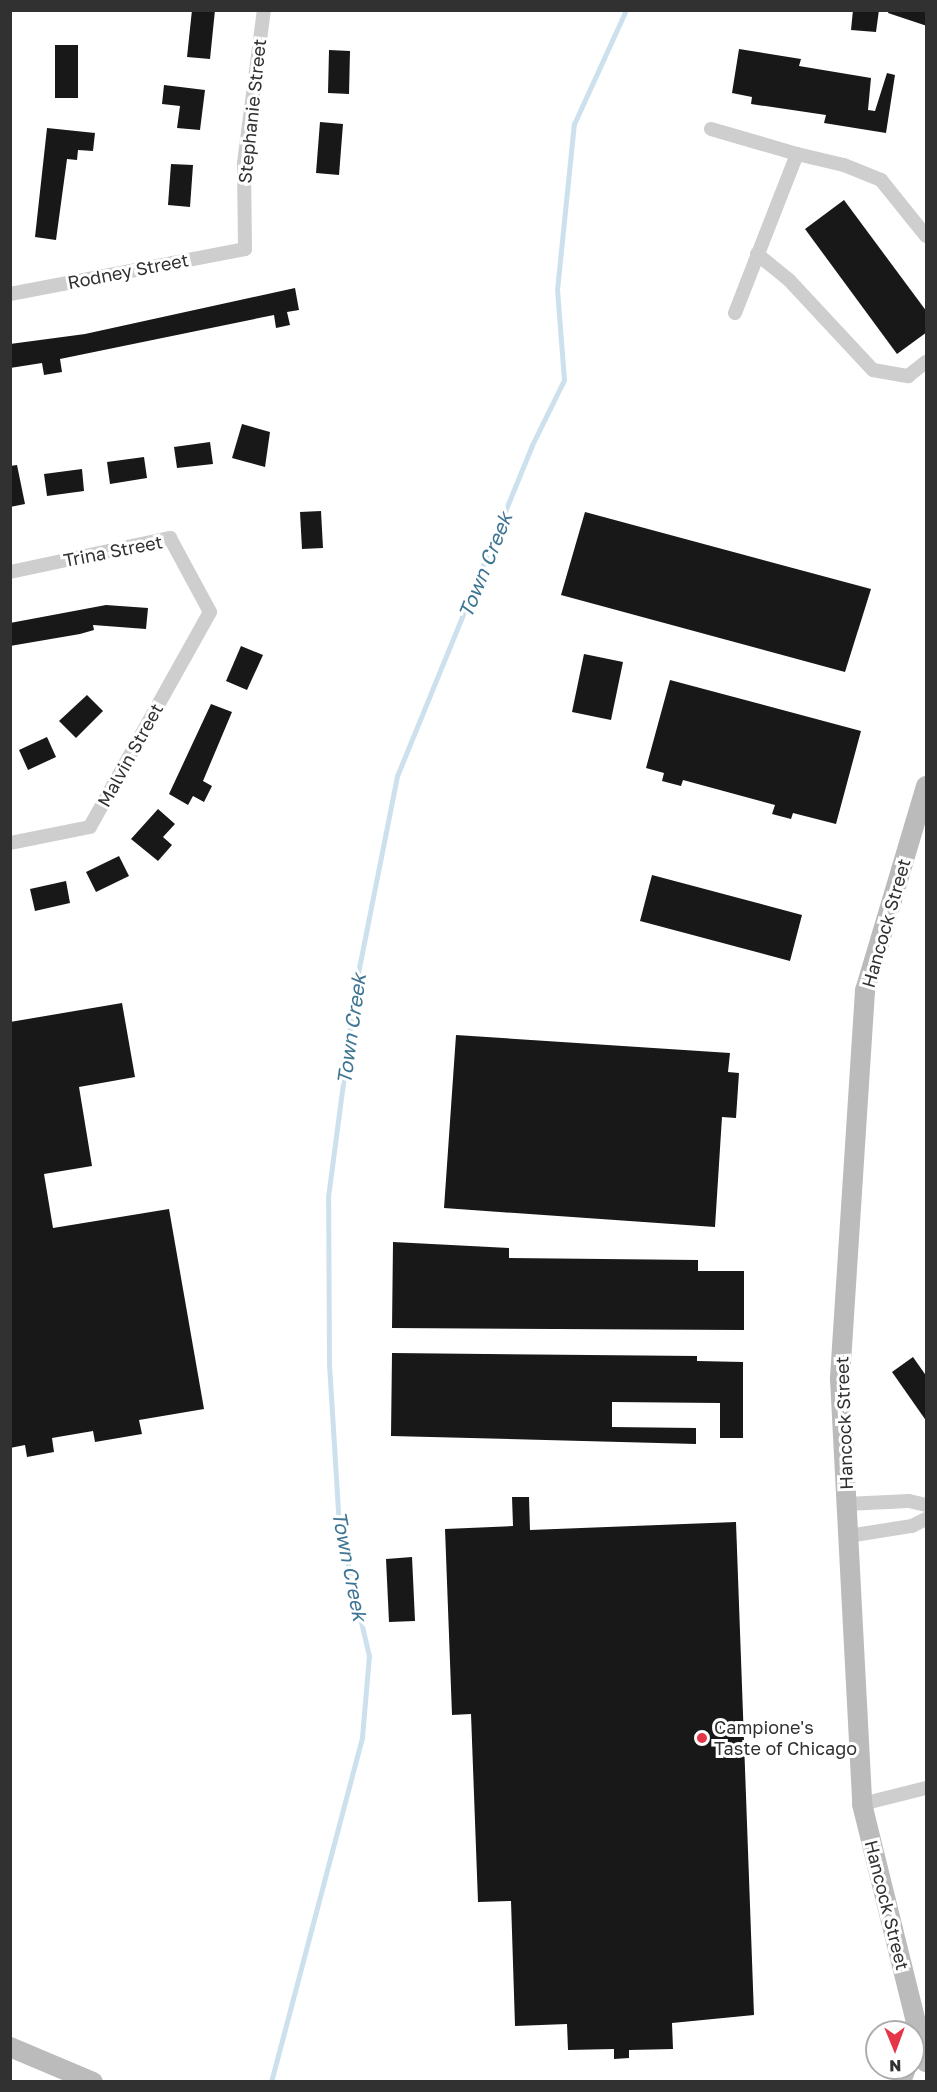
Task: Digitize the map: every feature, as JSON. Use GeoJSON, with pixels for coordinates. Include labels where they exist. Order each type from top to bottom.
{"type":"FeatureCollection","features":[{"type":"Feature","properties":{"kind":"street","name":"Stephanie Street"},"geometry":{"type":"LineString","coordinates":[[245,249],[244,163],[264,10]]}},
{"type":"Feature","properties":{"kind":"street"},"geometry":{"type":"LineString","coordinates":[[711,129],[844,165],[880,180],[927,236]]}},
{"type":"Feature","properties":{"kind":"street"},"geometry":{"type":"LineString","coordinates":[[735,313],[797,154]]}},
{"type":"Feature","properties":{"kind":"street","name":"Rodney Street"},"geometry":{"type":"LineString","coordinates":[[10,294],[245,249]]}},
{"type":"Feature","properties":{"kind":"street"},"geometry":{"type":"LineString","coordinates":[[757,254],[789,280],[873,370],[909,376],[927,362]]}},
{"type":"Feature","properties":{"kind":"street","name":"Trina Street"},"geometry":{"type":"LineString","coordinates":[[10,572],[170,538],[210,612]]}},
{"type":"Feature","properties":{"kind":"street","name":"Malvin Street"},"geometry":{"type":"LineString","coordinates":[[10,843],[90,826],[210,612]]}},
{"type":"Feature","properties":{"kind":"street","name":"Hancock Street"},"geometry":{"type":"LineString","coordinates":[[914,2020],[862,1804],[840,1379],[865,992],[927,786]]}},
{"type":"Feature","properties":{"kind":"street"},"geometry":{"type":"LineString","coordinates":[[846,1504],[909,1501],[927,1505]]}},
{"type":"Feature","properties":{"kind":"street"},"geometry":{"type":"LineString","coordinates":[[848,1536],[912,1526],[927,1519]]}},
{"type":"Feature","properties":{"kind":"street"},"geometry":{"type":"LineString","coordinates":[[862,1804],[927,1788]]}},
{"type":"Feature","properties":{"kind":"street"},"geometry":{"type":"LineString","coordinates":[[10,2047],[93,2082]]}},
{"type":"Feature","properties":{"kind":"building"},"geometry":{"type":"Polygon","coordinates":[[[192,10],[215,10],[210,59],[187,57],[192,10]]]}},
{"type":"Feature","properties":{"kind":"building"},"geometry":{"type":"Polygon","coordinates":[[[853,10],[879,10],[876,32],[851,30],[853,10]]]}},
{"type":"Feature","properties":{"kind":"building"},"geometry":{"type":"Polygon","coordinates":[[[889,10],[927,10],[927,26],[888,13],[889,10]]]}},
{"type":"Feature","properties":{"kind":"building"},"geometry":{"type":"Polygon","coordinates":[[[55,45],[78,45],[78,98],[55,98],[55,45]]]}},
{"type":"Feature","properties":{"kind":"building"},"geometry":{"type":"Polygon","coordinates":[[[739,49],[801,59],[799,66],[871,78],[868,110],[875,111],[887,73],[895,75],[886,133],[824,123],[826,115],[751,104],[752,97],[732,93],[739,49]]]}},
{"type":"Feature","properties":{"kind":"building"},"geometry":{"type":"Polygon","coordinates":[[[329,50],[350,51],[349,94],[328,93],[329,50]]]}},
{"type":"Feature","properties":{"kind":"building"},"geometry":{"type":"Polygon","coordinates":[[[164,85],[205,90],[200,130],[177,128],[180,106],[162,104],[164,85]]]}},
{"type":"Feature","properties":{"kind":"building"},"geometry":{"type":"Polygon","coordinates":[[[320,122],[343,124],[339,175],[316,173],[320,122]]]}},
{"type":"Feature","properties":{"kind":"building"},"geometry":{"type":"Polygon","coordinates":[[[47,128],[95,133],[93,151],[78,150],[77,160],[67,159],[56,240],[35,237],[47,128]]]}},
{"type":"Feature","properties":{"kind":"building"},"geometry":{"type":"Polygon","coordinates":[[[171,164],[193,165],[190,207],[168,205],[171,164]]]}},
{"type":"Feature","properties":{"kind":"building"},"geometry":{"type":"Polygon","coordinates":[[[844,200],[927,312],[927,332],[897,354],[805,229],[844,200]]]}},
{"type":"Feature","properties":{"kind":"building"},"geometry":{"type":"Polygon","coordinates":[[[295,288],[299,310],[287,312],[290,325],[276,328],[274,315],[60,359],[62,372],[44,375],[42,363],[10,368],[10,344],[85,334],[295,288]]]}},
{"type":"Feature","properties":{"kind":"building"},"geometry":{"type":"Polygon","coordinates":[[[242,424],[270,432],[265,467],[232,458],[242,424]]]}},
{"type":"Feature","properties":{"kind":"building"},"geometry":{"type":"Polygon","coordinates":[[[210,442],[213,464],[177,468],[174,447],[210,442]]]}},
{"type":"Feature","properties":{"kind":"building"},"geometry":{"type":"Polygon","coordinates":[[[144,457],[147,478],[110,484],[107,462],[144,457]]]}},
{"type":"Feature","properties":{"kind":"building"},"geometry":{"type":"Polygon","coordinates":[[[17,465],[25,504],[10,507],[10,466],[17,465]]]}},
{"type":"Feature","properties":{"kind":"building"},"geometry":{"type":"Polygon","coordinates":[[[82,469],[84,491],[47,496],[44,474],[82,469]]]}},
{"type":"Feature","properties":{"kind":"building"},"geometry":{"type":"Polygon","coordinates":[[[321,511],[323,548],[302,549],[300,512],[321,511]]]}},
{"type":"Feature","properties":{"kind":"building"},"geometry":{"type":"Polygon","coordinates":[[[585,512],[871,589],[845,672],[561,595],[585,512]]]}},
{"type":"Feature","properties":{"kind":"building"},"geometry":{"type":"Polygon","coordinates":[[[106,605],[148,608],[146,629],[93,625],[94,630],[80,634],[10,646],[10,623],[106,605]]]}},
{"type":"Feature","properties":{"kind":"building"},"geometry":{"type":"Polygon","coordinates":[[[241,646],[263,655],[247,690],[226,681],[241,646]]]}},
{"type":"Feature","properties":{"kind":"building"},"geometry":{"type":"Polygon","coordinates":[[[584,654],[623,662],[611,720],[572,712],[584,654]]]}},
{"type":"Feature","properties":{"kind":"building"},"geometry":{"type":"Polygon","coordinates":[[[670,680],[861,731],[836,824],[793,813],[791,819],[772,814],[775,805],[683,780],[681,786],[662,781],[664,773],[646,768],[670,680]]]}},
{"type":"Feature","properties":{"kind":"building"},"geometry":{"type":"Polygon","coordinates":[[[87,695],[103,711],[76,738],[59,721],[87,695]]]}},
{"type":"Feature","properties":{"kind":"building"},"geometry":{"type":"Polygon","coordinates":[[[211,704],[232,712],[203,781],[212,786],[204,802],[193,796],[188,805],[169,794],[211,704]]]}},
{"type":"Feature","properties":{"kind":"building"},"geometry":{"type":"Polygon","coordinates":[[[47,737],[56,757],[28,770],[19,750],[47,737]]]}},
{"type":"Feature","properties":{"kind":"building"},"geometry":{"type":"Polygon","coordinates":[[[158,809],[175,824],[163,837],[172,845],[158,861],[131,839],[158,809]]]}},
{"type":"Feature","properties":{"kind":"building"},"geometry":{"type":"Polygon","coordinates":[[[119,856],[129,876],[96,892],[86,872],[119,856]]]}},
{"type":"Feature","properties":{"kind":"building"},"geometry":{"type":"Polygon","coordinates":[[[652,875],[802,915],[790,961],[640,921],[652,875]]]}},
{"type":"Feature","properties":{"kind":"building"},"geometry":{"type":"Polygon","coordinates":[[[66,881],[70,903],[35,911],[30,889],[66,881]]]}},
{"type":"Feature","properties":{"kind":"building"},"geometry":{"type":"Polygon","coordinates":[[[122,1003],[135,1077],[79,1087],[92,1166],[44,1174],[53,1228],[169,1209],[204,1409],[139,1420],[142,1434],[95,1442],[93,1431],[52,1438],[54,1452],[27,1457],[25,1445],[10,1448],[10,1022],[122,1003]]]}},
{"type":"Feature","properties":{"kind":"building"},"geometry":{"type":"Polygon","coordinates":[[[456,1035],[730,1053],[728,1072],[739,1073],[736,1118],[722,1117],[715,1227],[444,1208],[456,1035]]]}},
{"type":"Feature","properties":{"kind":"building"},"geometry":{"type":"Polygon","coordinates":[[[393,1242],[509,1248],[509,1258],[698,1260],[698,1271],[744,1271],[744,1330],[392,1328],[393,1242]]]}},
{"type":"Feature","properties":{"kind":"building"},"geometry":{"type":"Polygon","coordinates":[[[392,1353],[697,1356],[697,1361],[743,1362],[743,1438],[720,1438],[720,1403],[612,1402],[612,1427],[696,1428],[696,1444],[391,1436],[392,1353]]]}},
{"type":"Feature","properties":{"kind":"building"},"geometry":{"type":"Polygon","coordinates":[[[913,1357],[927,1377],[927,1422],[892,1372],[913,1357]]]}},
{"type":"Feature","properties":{"kind":"building"},"geometry":{"type":"Polygon","coordinates":[[[512,1497],[529,1497],[530,1530],[736,1522],[754,2015],[672,2023],[673,2049],[629,2050],[629,2058],[614,2059],[614,2049],[568,2050],[567,2024],[515,2026],[511,1901],[478,1902],[471,1714],[452,1715],[445,1529],[513,1526],[512,1497]]]}},
{"type":"Feature","properties":{"kind":"building"},"geometry":{"type":"Polygon","coordinates":[[[412,1557],[415,1621],[389,1622],[386,1559],[412,1557]]]}},
{"type":"Feature","properties":{"kind":"waterway","name":"Town Creek"},"geometry":{"type":"LineString","coordinates":[[271,2082],[362,1737],[369,1656],[339,1527],[329,1364],[328,1197],[357,978],[397,776],[532,445],[564,380],[557,290],[574,124],[626,10]]}},
{"type":"Feature","properties":{"kind":"place","name":"Campione's Taste of Chicago"},"geometry":{"type":"Point","coordinates":[702,1738]}}]}
